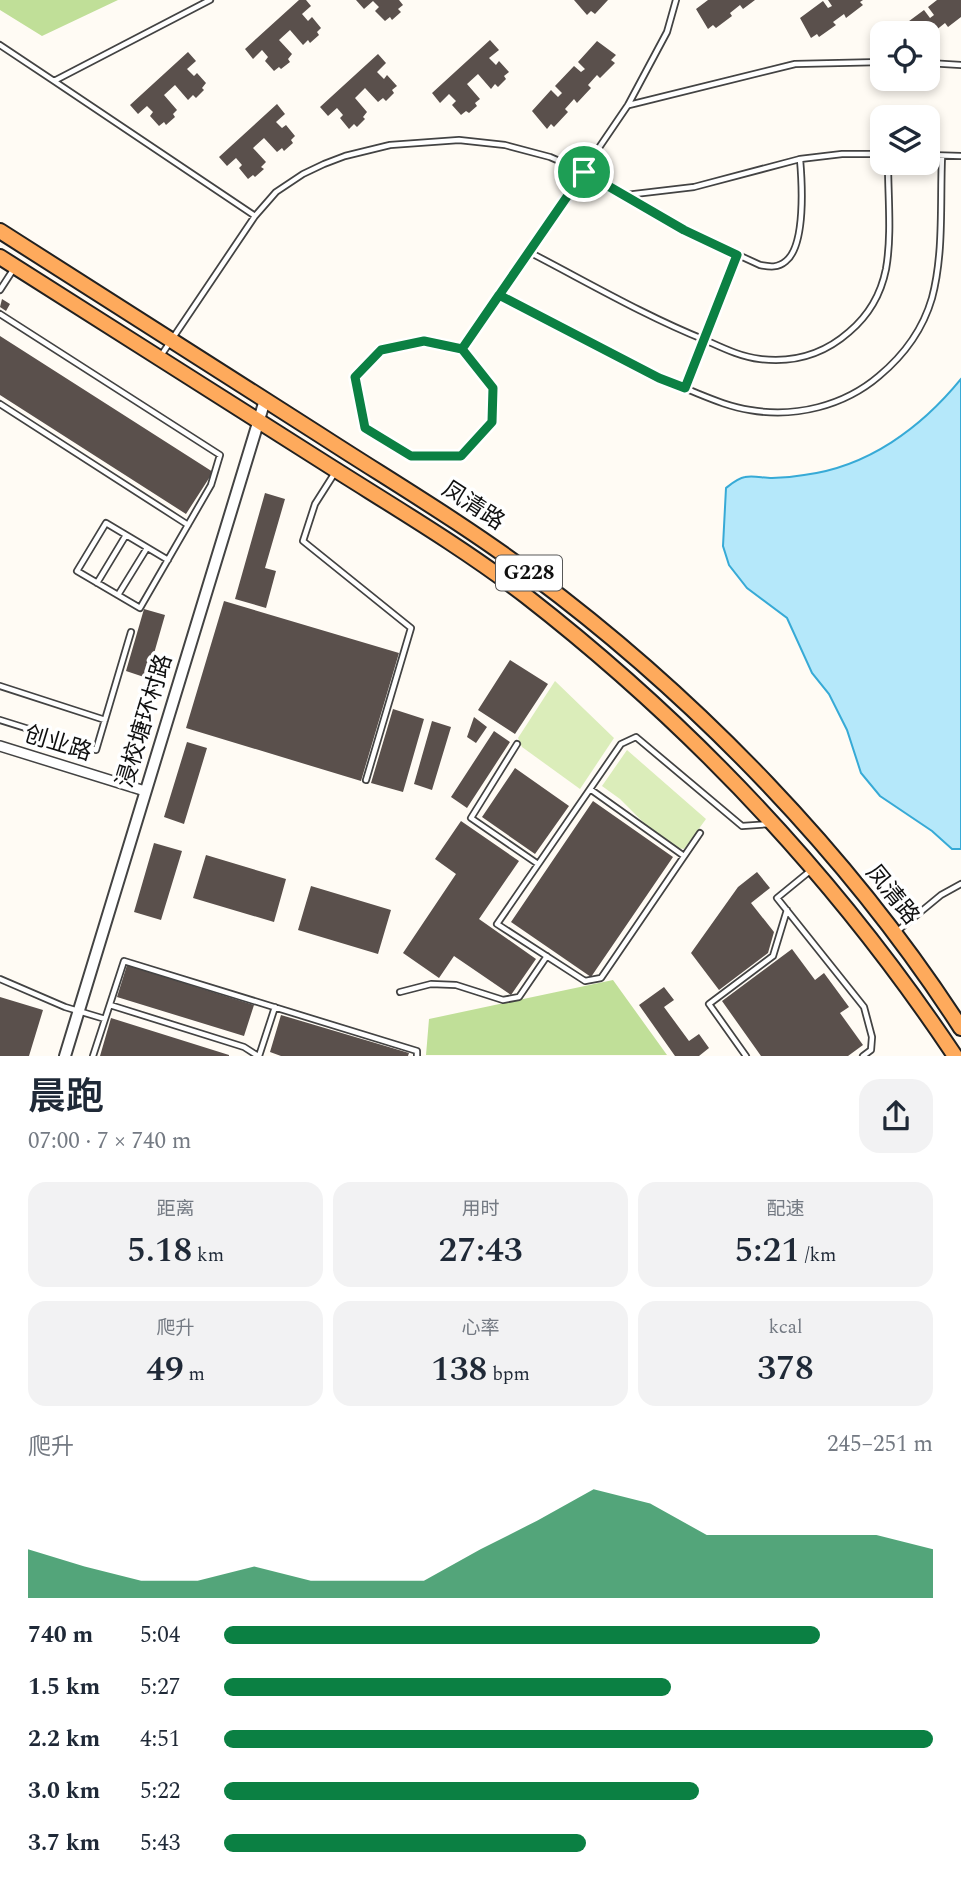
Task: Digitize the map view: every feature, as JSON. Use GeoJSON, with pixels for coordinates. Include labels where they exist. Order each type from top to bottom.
{"type":"FeatureCollection","features":[{"type":"Feature","properties":{"kind":"highway","name":"凤清路"},"geometry":{"type":"LineString","coordinates":[[0,231],[497,549],[635,657],[704,720],[777,795],[895,933],[961,1028]]}},
{"type":"Feature","properties":{"kind":"highway","name":"凤清路"},"geometry":{"type":"LineString","coordinates":[[0,257],[486,567],[568,630],[665,712],[774,824],[878,947],[955,1055]]}},
{"type":"Feature","properties":{"kind":"street","name":"浸校塘环村路"},"geometry":{"type":"LineString","coordinates":[[65,1055],[265,400]]}},
{"type":"Feature","properties":{"kind":"street","name":"创业路"},"geometry":{"type":"LineString","coordinates":[[0,746],[145,791]]}},
{"type":"Feature","properties":{"kind":"lane"},"geometry":{"type":"LineString","coordinates":[[54,81],[211,0]]}},
{"type":"Feature","properties":{"kind":"lane"},"geometry":{"type":"LineString","coordinates":[[462,349],[628,105],[667,32],[676,0]]}},
{"type":"Feature","properties":{"kind":"lane"},"geometry":{"type":"LineString","coordinates":[[0,45],[255,216]]}},
{"type":"Feature","properties":{"kind":"lane"},"geometry":{"type":"LineString","coordinates":[[628,105],[795,64],[870,62]]}},
{"type":"Feature","properties":{"kind":"lane"},"geometry":{"type":"LineString","coordinates":[[940,64],[961,65]]}},
{"type":"Feature","properties":{"kind":"lane"},"geometry":{"type":"LineString","coordinates":[[159,358],[255,216],[276,192],[303,174],[345,156],[413,142],[459,140],[505,145],[550,157],[584,172],[684,230],[760,265],[772,267],[784,263],[793,254],[801,209],[800,159]]}},
{"type":"Feature","properties":{"kind":"lane"},"geometry":{"type":"LineString","coordinates":[[625,195],[694,187],[800,159],[870,154]]}},
{"type":"Feature","properties":{"kind":"lane"},"geometry":{"type":"LineString","coordinates":[[499,295],[659,378],[724,404],[774,413],[825,406],[871,383],[907,347],[921,325],[934,289],[939,251],[942,156],[961,156]]}},
{"type":"Feature","properties":{"kind":"lane"},"geometry":{"type":"LineString","coordinates":[[529,252],[704,340],[757,359],[801,358],[821,351],[857,326],[880,289],[886,268],[888,175]]}},
{"type":"Feature","properties":{"kind":"lane"},"geometry":{"type":"LineString","coordinates":[[685,388],[737,255]]}},
{"type":"Feature","properties":{"kind":"lane"},"geometry":{"type":"LineString","coordinates":[[0,290],[15,267]]}},
{"type":"Feature","properties":{"kind":"lane"},"geometry":{"type":"LineString","coordinates":[[0,314],[220,455],[211,485],[168,560],[140,608],[77,571],[106,523],[168,560]]}},
{"type":"Feature","properties":{"kind":"lane"},"geometry":{"type":"LineString","coordinates":[[424,341],[462,349],[493,388],[492,422],[461,456],[411,456],[365,428],[355,377],[381,350],[424,341]]}},
{"type":"Feature","properties":{"kind":"lane"},"geometry":{"type":"LineString","coordinates":[[0,404],[188,525]]}},
{"type":"Feature","properties":{"kind":"lane"},"geometry":{"type":"LineString","coordinates":[[336,470],[315,504],[303,541],[411,628],[366,780]]}},
{"type":"Feature","properties":{"kind":"lane"},"geometry":{"type":"LineString","coordinates":[[97,583],[126,535]]}},
{"type":"Feature","properties":{"kind":"lane"},"geometry":{"type":"LineString","coordinates":[[118,595],[147,548]]}},
{"type":"Feature","properties":{"kind":"lane"},"geometry":{"type":"LineString","coordinates":[[0,720],[96,750],[131,632]]}},
{"type":"Feature","properties":{"kind":"lane"},"geometry":{"type":"LineString","coordinates":[[0,687],[105,720]]}},
{"type":"Feature","properties":{"kind":"lane"},"geometry":{"type":"LineString","coordinates":[[700,833],[601,978],[585,981],[497,924],[621,744],[636,737],[742,826],[774,824]]}},
{"type":"Feature","properties":{"kind":"lane"},"geometry":{"type":"LineString","coordinates":[[517,744],[471,818],[538,864]]}},
{"type":"Feature","properties":{"kind":"lane"},"geometry":{"type":"LineString","coordinates":[[590,789],[684,856]]}},
{"type":"Feature","properties":{"kind":"lane"},"geometry":{"type":"LineString","coordinates":[[813,868],[778,898],[864,1007],[872,1037],[871,1050],[863,1055]]}},
{"type":"Feature","properties":{"kind":"lane"},"geometry":{"type":"LineString","coordinates":[[895,933],[941,895],[961,884]]}},
{"type":"Feature","properties":{"kind":"lane"},"geometry":{"type":"LineString","coordinates":[[747,1055],[709,1004],[773,956],[787,909]]}},
{"type":"Feature","properties":{"kind":"lane"},"geometry":{"type":"LineString","coordinates":[[400,992],[431,984],[456,985],[503,1000],[519,997],[547,956]]}},
{"type":"Feature","properties":{"kind":"lane"},"geometry":{"type":"LineString","coordinates":[[93,1055],[124,961],[417,1051],[417,1055]]}},
{"type":"Feature","properties":{"kind":"lane"},"geometry":{"type":"LineString","coordinates":[[0,979],[105,1020]]}},
{"type":"Feature","properties":{"kind":"lane"},"geometry":{"type":"LineString","coordinates":[[110,1005],[244,1047],[259,1055],[275,1007]]}},
{"type":"Feature","properties":{"kind":"green space"},"geometry":{"type":"Polygon","coordinates":[[[0,0],[118,0],[42,36],[0,10],[0,0]]]}},
{"type":"Feature","properties":{"kind":"green space"},"geometry":{"type":"Polygon","coordinates":[[[555,681],[614,738],[580,789],[522,747],[518,738],[555,681]]]}},
{"type":"Feature","properties":{"kind":"green space"},"geometry":{"type":"Polygon","coordinates":[[[627,750],[706,819],[684,849],[678,848],[644,823],[620,799],[602,786],[627,750]]]}},
{"type":"Feature","properties":{"kind":"green space"},"geometry":{"type":"Polygon","coordinates":[[[613,980],[667,1055],[426,1055],[429,1019],[613,980]]]}},
{"type":"Feature","properties":{"kind":"water"},"geometry":{"type":"Polygon","coordinates":[[[961,379],[961,849],[952,849],[932,831],[880,796],[861,773],[847,730],[829,694],[812,673],[787,618],[747,588],[729,565],[723,546],[726,488],[732,483],[748,476],[784,478],[850,464],[911,429],[929,414],[961,379]]]}},
{"type":"Feature","properties":{"kind":"building"},"geometry":{"type":"Polygon","coordinates":[[[299,0],[306,0],[311,6],[302,14],[308,21],[312,17],[321,28],[317,32],[319,35],[303,45],[290,30],[279,40],[292,54],[288,59],[290,62],[274,71],[265,61],[268,57],[262,50],[253,59],[245,49],[299,0]]]}},
{"type":"Feature","properties":{"kind":"building"},"geometry":{"type":"Polygon","coordinates":[[[356,0],[399,0],[403,5],[398,9],[401,12],[392,20],[390,17],[385,21],[375,11],[379,7],[373,1],[364,9],[356,0]]]}},
{"type":"Feature","properties":{"kind":"building"},"geometry":{"type":"Polygon","coordinates":[[[574,0],[608,0],[595,14],[591,11],[587,15],[574,0]]]}},
{"type":"Feature","properties":{"kind":"building"},"geometry":{"type":"Polygon","coordinates":[[[708,0],[755,0],[743,9],[740,5],[730,13],[732,16],[716,28],[713,25],[708,29],[696,9],[708,0]]]}},
{"type":"Feature","properties":{"kind":"building"},"geometry":{"type":"Polygon","coordinates":[[[828,0],[863,0],[860,2],[863,5],[846,18],[844,14],[833,22],[836,25],[819,37],[817,34],[811,38],[800,18],[823,1],[828,8],[832,6],[828,0]]]}},
{"type":"Feature","properties":{"kind":"building"},"geometry":{"type":"Polygon","coordinates":[[[937,0],[961,0],[961,17],[948,27],[945,23],[940,27],[940,21],[909,21],[924,10],[930,18],[934,15],[928,7],[937,0]]]}},
{"type":"Feature","properties":{"kind":"building"},"geometry":{"type":"Polygon","coordinates":[[[490,40],[499,50],[489,58],[496,65],[499,61],[509,72],[504,76],[506,79],[498,87],[495,84],[491,89],[478,74],[467,84],[480,99],[469,113],[466,111],[461,115],[452,105],[456,101],[449,94],[440,103],[432,93],[490,40]]]}},
{"type":"Feature","properties":{"kind":"building"},"geometry":{"type":"Polygon","coordinates":[[[597,41],[616,55],[611,60],[615,63],[600,78],[597,75],[588,85],[591,88],[577,103],[574,99],[565,109],[568,112],[554,127],[551,124],[547,129],[532,111],[551,90],[558,97],[562,93],[555,86],[574,66],[581,72],[585,69],[578,62],[597,41]]]}},
{"type":"Feature","properties":{"kind":"building"},"geometry":{"type":"Polygon","coordinates":[[[188,52],[196,61],[187,69],[194,76],[197,73],[206,83],[202,88],[204,90],[196,98],[193,95],[188,100],[175,85],[164,95],[177,110],[173,114],[175,117],[166,125],[164,122],[159,126],[150,116],[153,112],[147,106],[138,114],[130,105],[188,52]]]}},
{"type":"Feature","properties":{"kind":"building"},"geometry":{"type":"Polygon","coordinates":[[[378,54],[386,63],[377,72],[384,79],[387,75],[397,86],[386,101],[383,98],[378,102],[365,88],[355,98],[367,112],[363,117],[365,119],[357,127],[354,124],[349,129],[340,118],[343,115],[337,108],[328,116],[320,107],[378,54]]]}},
{"type":"Feature","properties":{"kind":"building"},"geometry":{"type":"Polygon","coordinates":[[[277,104],[285,114],[276,122],[282,128],[286,125],[295,136],[291,140],[293,143],[284,151],[282,148],[277,152],[264,138],[253,148],[266,162],[261,167],[264,169],[248,179],[239,168],[242,165],[236,158],[227,166],[219,157],[277,104]]]}},
{"type":"Feature","properties":{"kind":"building"},"geometry":{"type":"Polygon","coordinates":[[[2,299],[10,304],[6,311],[0,307],[2,299]]]}},
{"type":"Feature","properties":{"kind":"building"},"geometry":{"type":"Polygon","coordinates":[[[0,336],[213,472],[186,514],[0,395],[0,336]]]}},
{"type":"Feature","properties":{"kind":"building"},"geometry":{"type":"Polygon","coordinates":[[[265,493],[285,499],[265,568],[276,571],[266,608],[235,599],[265,493]]]}},
{"type":"Feature","properties":{"kind":"building"},"geometry":{"type":"Polygon","coordinates":[[[224,601],[399,653],[361,781],[186,728],[224,601]]]}},
{"type":"Feature","properties":{"kind":"building"},"geometry":{"type":"Polygon","coordinates":[[[144,609],[165,615],[147,678],[126,671],[144,609]]]}},
{"type":"Feature","properties":{"kind":"building"},"geometry":{"type":"Polygon","coordinates":[[[510,660],[548,684],[515,734],[478,710],[510,660]]]}},
{"type":"Feature","properties":{"kind":"building"},"geometry":{"type":"Polygon","coordinates":[[[393,709],[424,719],[403,792],[371,783],[393,709]]]}},
{"type":"Feature","properties":{"kind":"building"},"geometry":{"type":"Polygon","coordinates":[[[474,717],[487,727],[476,743],[467,737],[474,717]]]}},
{"type":"Feature","properties":{"kind":"building"},"geometry":{"type":"Polygon","coordinates":[[[432,721],[451,727],[432,790],[414,784],[432,721]]]}},
{"type":"Feature","properties":{"kind":"building"},"geometry":{"type":"Polygon","coordinates":[[[494,731],[510,742],[467,808],[451,797],[494,731]]]}},
{"type":"Feature","properties":{"kind":"building"},"geometry":{"type":"Polygon","coordinates":[[[187,742],[207,748],[184,824],[164,817],[187,742]]]}},
{"type":"Feature","properties":{"kind":"building"},"geometry":{"type":"Polygon","coordinates":[[[515,768],[569,806],[535,854],[482,817],[515,768]]]}},
{"type":"Feature","properties":{"kind":"building"},"geometry":{"type":"Polygon","coordinates":[[[593,801],[673,857],[591,977],[511,922],[593,801]]]}},
{"type":"Feature","properties":{"kind":"building"},"geometry":{"type":"Polygon","coordinates":[[[461,821],[519,861],[479,919],[536,959],[511,995],[454,956],[439,978],[403,953],[456,874],[435,859],[461,821]]]}},
{"type":"Feature","properties":{"kind":"building"},"geometry":{"type":"Polygon","coordinates":[[[154,843],[182,851],[161,920],[134,912],[154,843]]]}},
{"type":"Feature","properties":{"kind":"building"},"geometry":{"type":"Polygon","coordinates":[[[206,855],[286,879],[274,922],[193,898],[206,855]]]}},
{"type":"Feature","properties":{"kind":"building"},"geometry":{"type":"Polygon","coordinates":[[[757,872],[770,888],[751,903],[774,932],[768,953],[719,990],[691,953],[738,887],[757,872]]]}},
{"type":"Feature","properties":{"kind":"building"},"geometry":{"type":"Polygon","coordinates":[[[311,886],[391,910],[378,954],[298,930],[311,886]]]}},
{"type":"Feature","properties":{"kind":"building"},"geometry":{"type":"Polygon","coordinates":[[[792,949],[815,980],[824,973],[849,1007],[840,1013],[863,1045],[848,1056],[761,1056],[722,1001],[792,949]]]}},
{"type":"Feature","properties":{"kind":"building"},"geometry":{"type":"Polygon","coordinates":[[[127,965],[254,1005],[244,1036],[117,997],[127,965]]]}},
{"type":"Feature","properties":{"kind":"building"},"geometry":{"type":"Polygon","coordinates":[[[664,987],[674,1000],[664,1007],[689,1041],[699,1034],[709,1048],[699,1056],[675,1056],[639,1005],[664,987]]]}},
{"type":"Feature","properties":{"kind":"building"},"geometry":{"type":"Polygon","coordinates":[[[0,997],[43,1010],[29,1056],[0,1056],[0,997]]]}},
{"type":"Feature","properties":{"kind":"building"},"geometry":{"type":"Polygon","coordinates":[[[281,1015],[409,1053],[408,1056],[281,1056],[270,1052],[281,1015]]]}},
{"type":"Feature","properties":{"kind":"building"},"geometry":{"type":"Polygon","coordinates":[[[111,1018],[229,1055],[229,1056],[100,1056],[111,1018]]]}},
{"type":"Feature","properties":{"kind":"route"},"geometry":{"type":"LineString","coordinates":[[584,172],[499,295],[462,349],[424,341],[381,350],[355,377],[365,428],[411,456],[461,456],[492,422],[493,388],[462,349],[499,295],[659,378],[685,388],[737,255],[684,230],[584,172]]}}]}
